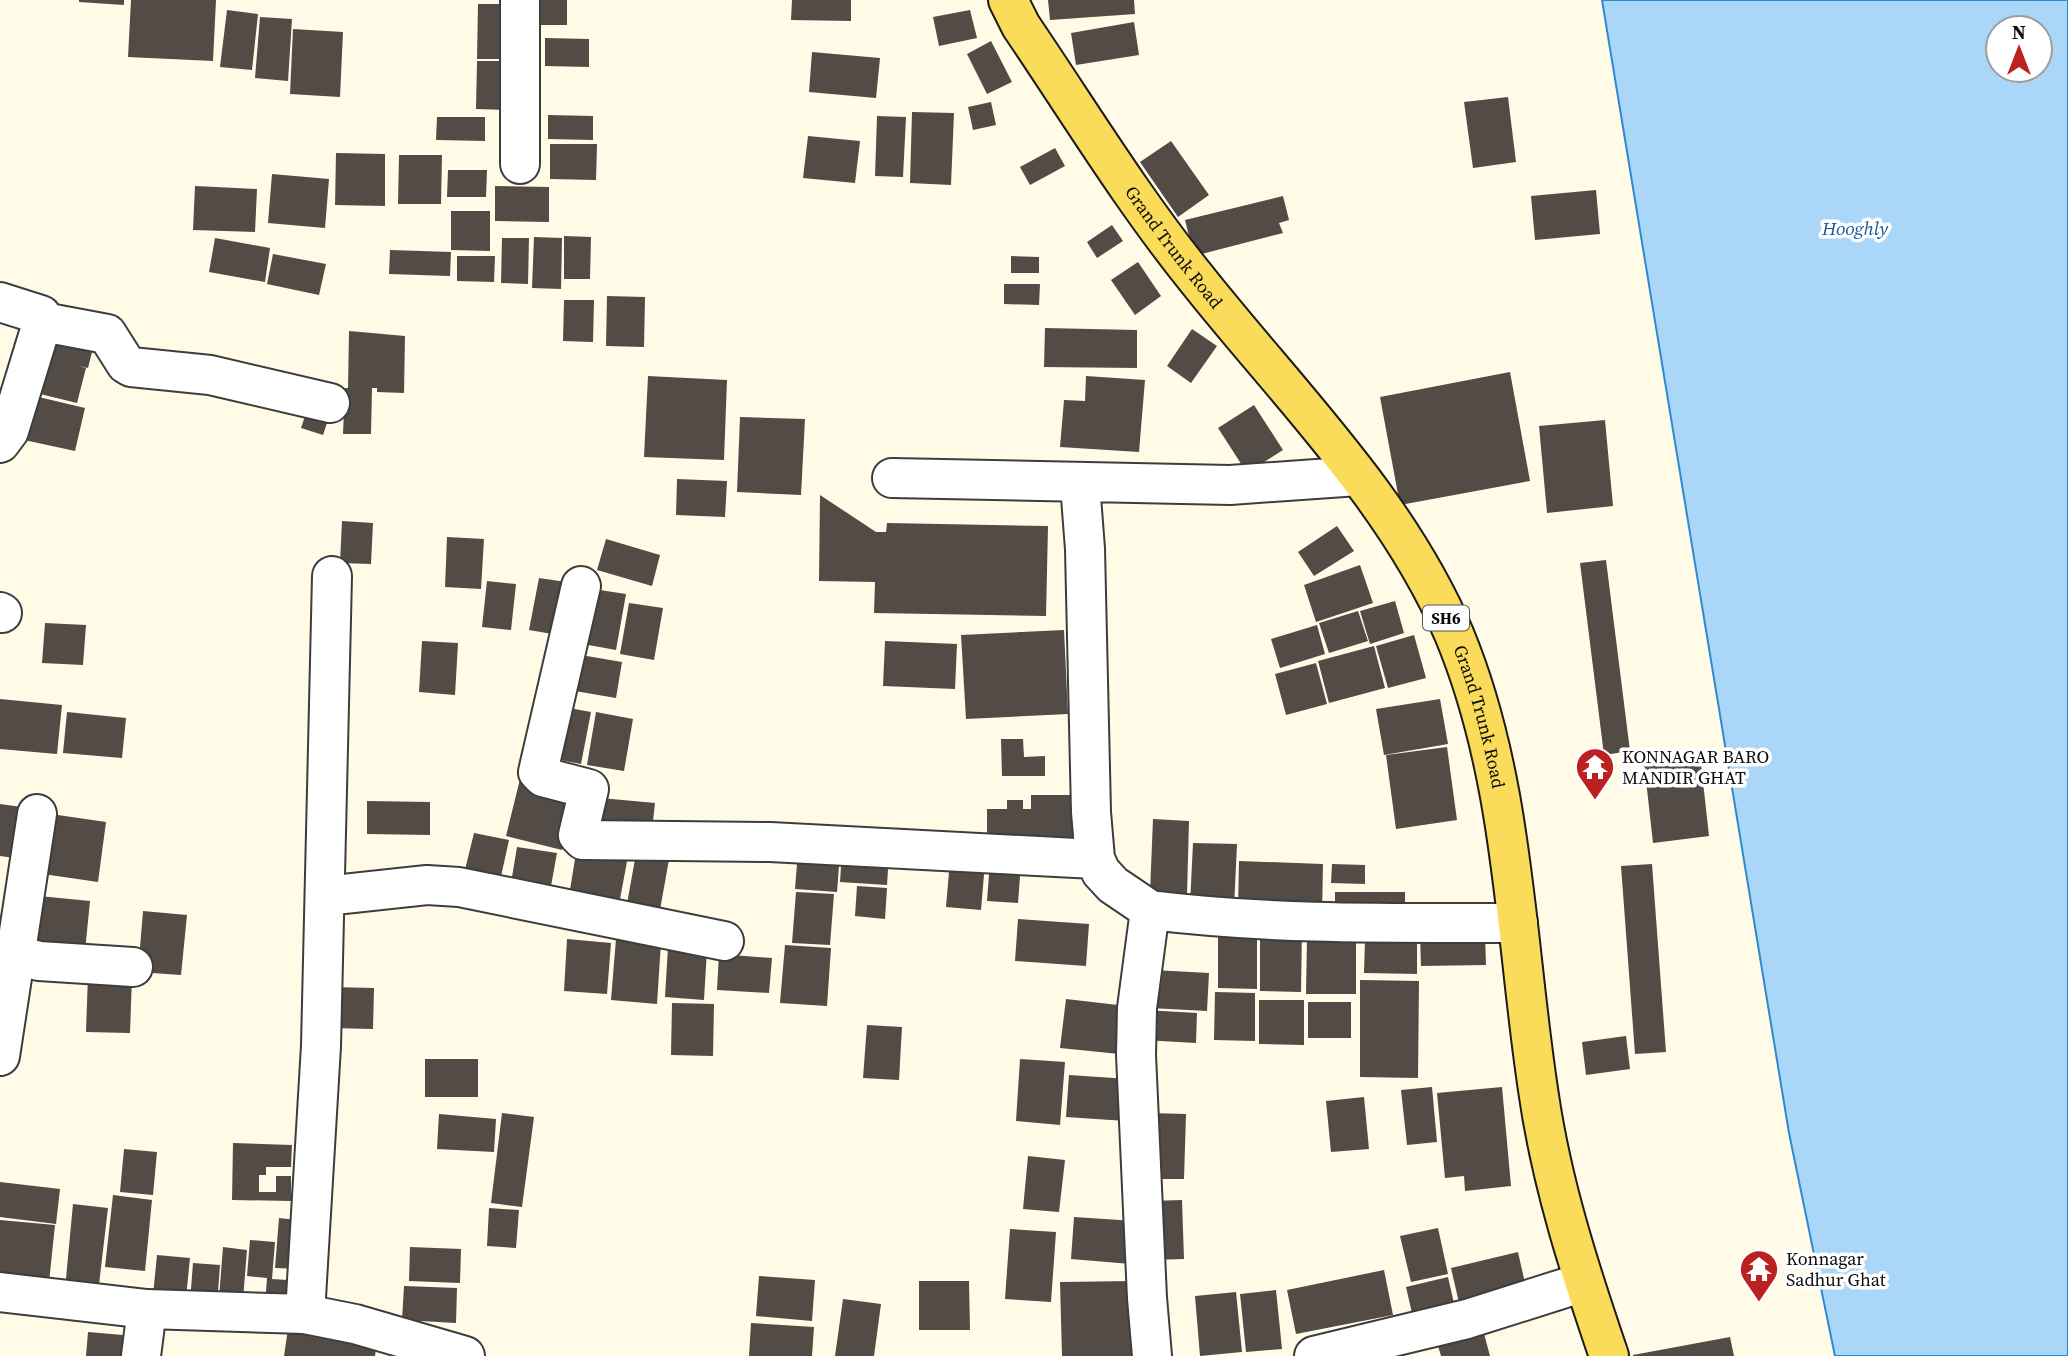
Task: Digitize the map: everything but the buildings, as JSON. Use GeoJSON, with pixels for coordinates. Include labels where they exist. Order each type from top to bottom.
{"type":"FeatureCollection","features":[{"type":"Feature","properties":{"kind":"main road","name":"Grand Trunk Road"},"geometry":{"type":"LineString","coordinates":[[1008,0],[1021,26],[1195,278],[1296,396],[1358,476],[1434,590],[1480,708],[1502,810],[1539,1099],[1553,1171],[1584,1282],[1609,1356]]}},
{"type":"Feature","properties":{"kind":"street"},"geometry":{"type":"LineString","coordinates":[[520,0],[520,164]]}},
{"type":"Feature","properties":{"kind":"street"},"geometry":{"type":"LineString","coordinates":[[0,302],[41,314],[43,322],[9,431],[0,443]]}},
{"type":"Feature","properties":{"kind":"street"},"geometry":{"type":"LineString","coordinates":[[43,322],[107,334],[126,365],[131,367],[210,375],[330,403]]}},
{"type":"Feature","properties":{"kind":"street"},"geometry":{"type":"LineString","coordinates":[[892,478],[1080,484],[1230,485],[1358,476]]}},
{"type":"Feature","properties":{"kind":"street"},"geometry":{"type":"LineString","coordinates":[[1080,484],[1085,549],[1091,811],[1095,859],[1101,872],[1113,885],[1150,910],[1215,918],[1386,923],[1518,923]]}},
{"type":"Feature","properties":{"kind":"street"},"geometry":{"type":"LineString","coordinates":[[304,1314],[317,1134],[332,576]]}},
{"type":"Feature","properties":{"kind":"street"},"geometry":{"type":"LineString","coordinates":[[581,586],[538,772],[543,778],[589,789],[578,835],[583,841],[770,842],[1095,859]]}},
{"type":"Feature","properties":{"kind":"street"},"geometry":{"type":"LineString","coordinates":[[0,1056],[8,952],[37,814]]}},
{"type":"Feature","properties":{"kind":"street"},"geometry":{"type":"LineString","coordinates":[[325,896],[427,885],[459,887],[723,941]]}},
{"type":"Feature","properties":{"kind":"street"},"geometry":{"type":"LineString","coordinates":[[1150,910],[1137,1008],[1136,1055],[1152,1356]]}},
{"type":"Feature","properties":{"kind":"street"},"geometry":{"type":"LineString","coordinates":[[8,952],[39,961],[133,967]]}},
{"type":"Feature","properties":{"kind":"street"},"geometry":{"type":"LineString","coordinates":[[1314,1356],[1467,1319],[1584,1282]]}},
{"type":"Feature","properties":{"kind":"street"},"geometry":{"type":"LineString","coordinates":[[0,1292],[147,1309],[304,1314],[355,1324],[465,1356]]}},
{"type":"Feature","properties":{"kind":"street"},"geometry":{"type":"LineString","coordinates":[[141,1356],[147,1309]]}},
{"type":"Feature","properties":{"kind":"water","name":"Hooghly"},"geometry":{"type":"Polygon","coordinates":[[[1602,0],[2068,0],[2068,1356],[1835,1356],[1789,1133],[1602,0]]]}},
{"type":"Feature","properties":{"kind":"place","name":"KONNAGAR BARO MANDIR GHAT"},"geometry":{"type":"Point","coordinates":[1595,801]}},
{"type":"Feature","properties":{"kind":"place","name":"Konnagar Sadhur Ghat"},"geometry":{"type":"Point","coordinates":[1759,1303]}}]}
